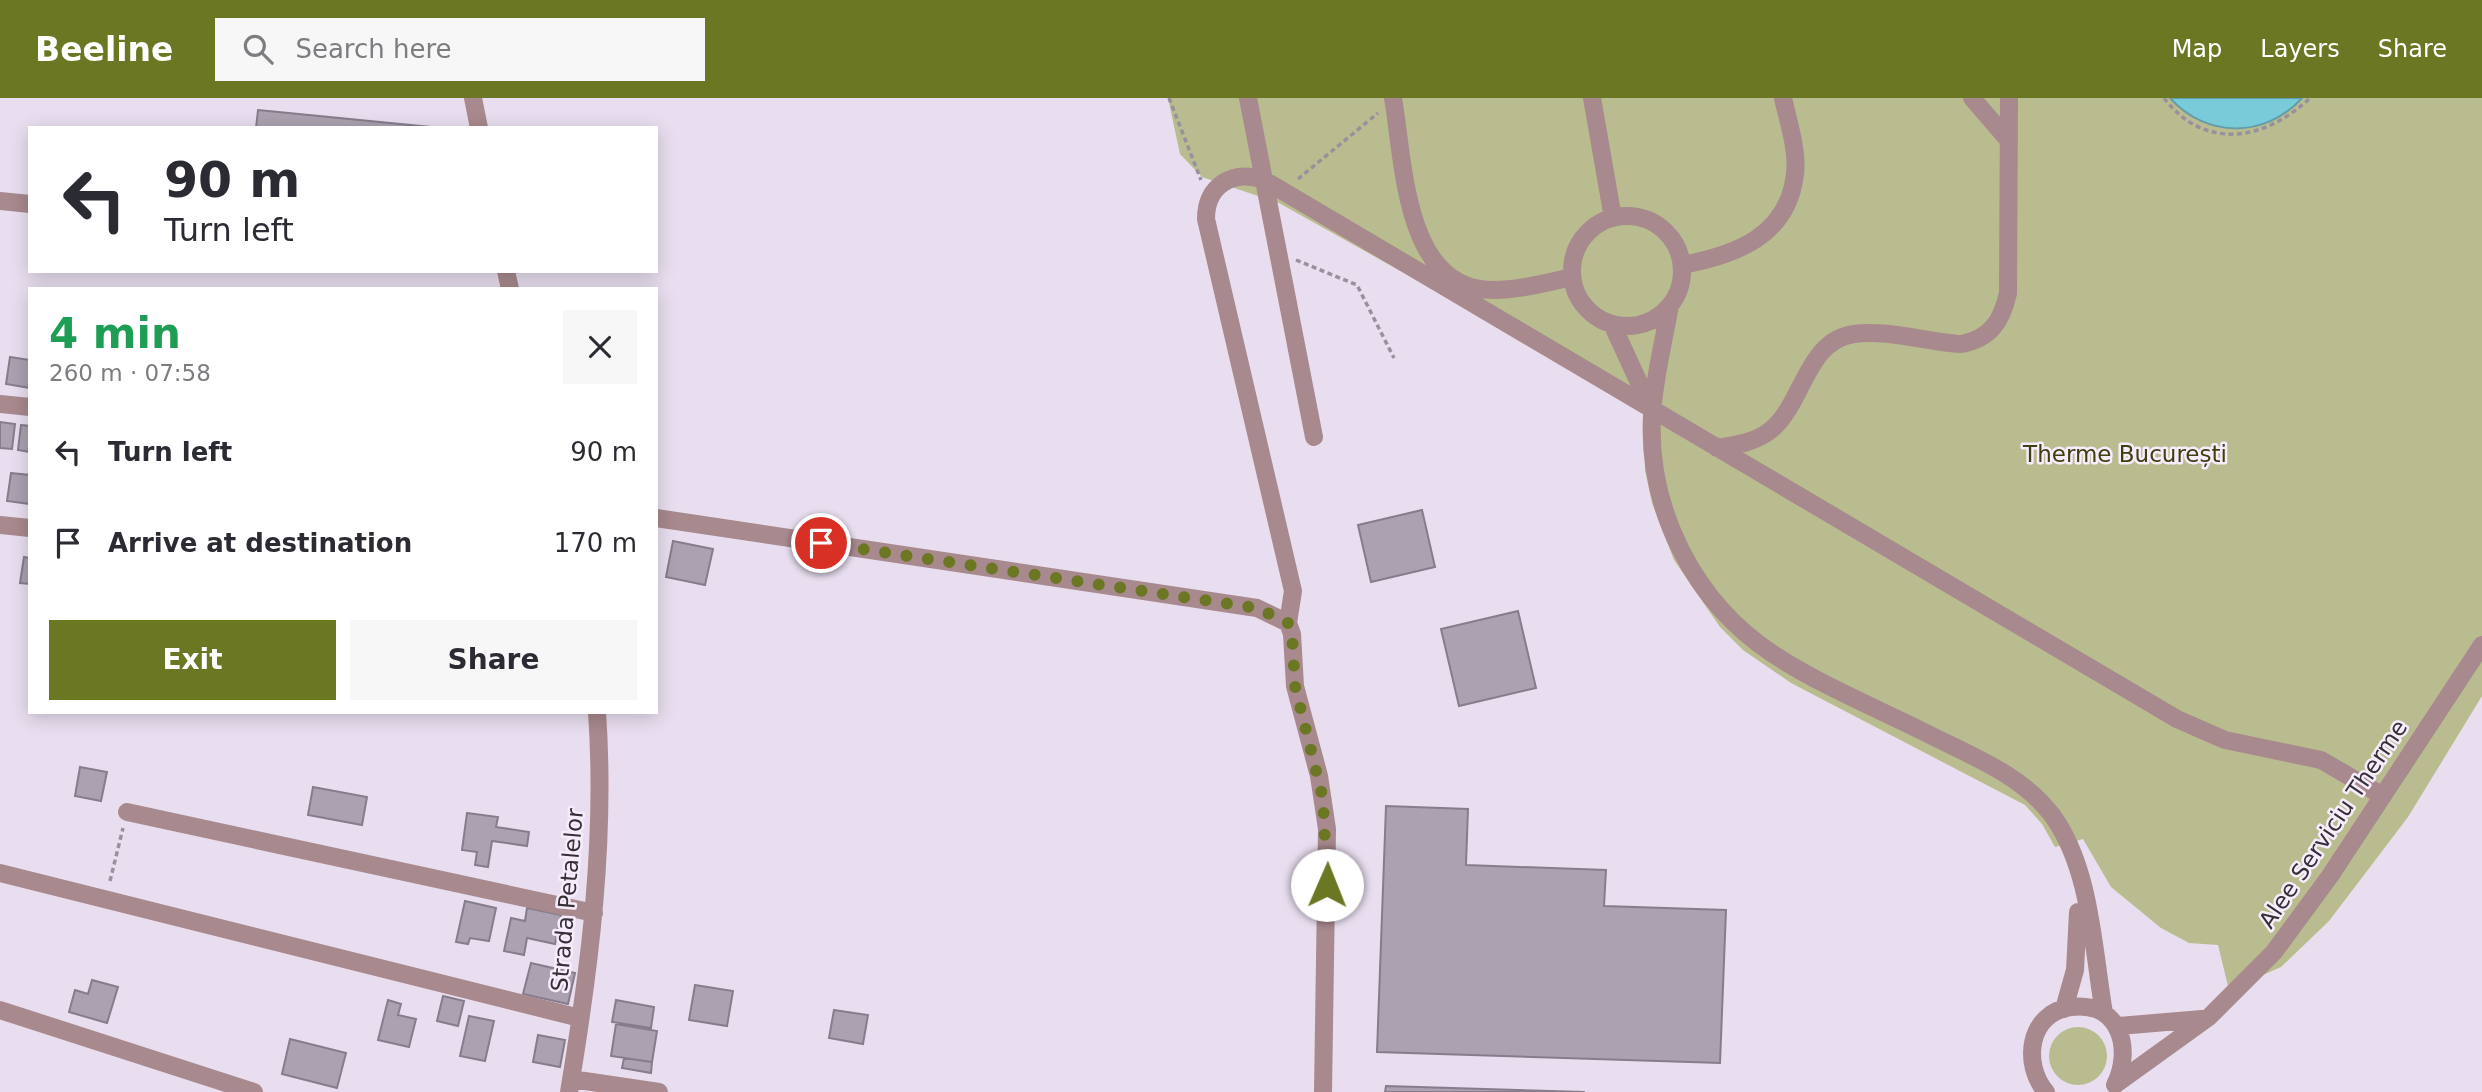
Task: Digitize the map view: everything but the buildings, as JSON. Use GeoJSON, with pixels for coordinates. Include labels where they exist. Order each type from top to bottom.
{"type":"FeatureCollection","features":[{"type":"Feature","properties":{"kind":"street"},"geometry":{"type":"LineString","coordinates":[[473,98],[479,126]]}},
{"type":"Feature","properties":{"kind":"street"},"geometry":{"type":"LineString","coordinates":[[1248,98],[1314,437]]}},
{"type":"Feature","properties":{"kind":"street"},"geometry":{"type":"LineString","coordinates":[[1592,98],[1613,218]]}},
{"type":"Feature","properties":{"kind":"street"},"geometry":{"type":"LineString","coordinates":[[1682,265],[1740,251],[1762,237],[1788,204],[1795,172],[1783,98]]}},
{"type":"Feature","properties":{"kind":"street"},"geometry":{"type":"LineString","coordinates":[[1972,98],[2009,141]]}},
{"type":"Feature","properties":{"kind":"street"},"geometry":{"type":"LineString","coordinates":[[1717,448],[1758,438],[1773,428],[1820,354],[1835,341],[1853,334],[1870,334],[1961,344],[1973,342],[1990,332],[2003,316],[2008,293],[2008,98]]}},
{"type":"Feature","properties":{"kind":"street"},"geometry":{"type":"LineString","coordinates":[[1393,99],[1418,234],[1433,262],[1455,279],[1490,290],[1518,288],[1572,277]]}},
{"type":"Feature","properties":{"kind":"street"},"geometry":{"type":"LineString","coordinates":[[1322,1092],[1327,829],[1319,776],[1295,686],[1292,634],[1288,623],[1293,591],[1206,219],[1209,198],[1227,179],[1251,175],[1264,180],[2177,719],[2225,740],[2321,760],[2382,796]]}},
{"type":"Feature","properties":{"kind":"street"},"geometry":{"type":"LineString","coordinates":[[0,201],[28,204]]}},
{"type":"Feature","properties":{"kind":"street"},"geometry":{"type":"LineString","coordinates":[[1652,411],[1612,324],[1585,306],[1572,277],[1572,264],[1582,239],[1590,230],[1613,218],[1637,216],[1658,225],[1674,243],[1682,265],[1680,286],[1670,305],[1652,411],[1656,479],[1671,528],[1697,578],[1728,617],[1759,644],[1791,665],[2021,784],[2053,816],[2078,863],[2104,1013]]}},
{"type":"Feature","properties":{"kind":"street"},"geometry":{"type":"LineString","coordinates":[[1612,324],[1644,323],[1670,305]]}},
{"type":"Feature","properties":{"kind":"street"},"geometry":{"type":"LineString","coordinates":[[0,404],[28,407]]}},
{"type":"Feature","properties":{"kind":"street"},"geometry":{"type":"LineString","coordinates":[[658,517],[1257,608],[1288,623]]}},
{"type":"Feature","properties":{"kind":"street"},"geometry":{"type":"LineString","coordinates":[[0,525],[28,528]]}},
{"type":"Feature","properties":{"kind":"street","name":"Alee Serviciu Therme"},"geometry":{"type":"LineString","coordinates":[[2112,1088],[2209,1017],[2274,953],[2482,645]]}},
{"type":"Feature","properties":{"kind":"street","name":"Strada Petalelor"},"geometry":{"type":"LineString","coordinates":[[570,1086],[594,913],[601,817],[597,714]]}},
{"type":"Feature","properties":{"kind":"street"},"geometry":{"type":"LineString","coordinates":[[127,812],[594,913]]}},
{"type":"Feature","properties":{"kind":"street"},"geometry":{"type":"LineString","coordinates":[[2064,1009],[2075,970],[2078,942],[2078,863]]}},
{"type":"Feature","properties":{"kind":"street"},"geometry":{"type":"LineString","coordinates":[[0,873],[580,1018]]}},
{"type":"Feature","properties":{"kind":"street"},"geometry":{"type":"LineString","coordinates":[[2046,1092],[2031,1066],[2030,1051],[2036,1033],[2045,1021],[2064,1009],[2086,1007],[2104,1013],[2119,1026],[2124,1055],[2112,1088]]}},
{"type":"Feature","properties":{"kind":"street"},"geometry":{"type":"LineString","coordinates":[[0,1010],[254,1092]]}},
{"type":"Feature","properties":{"kind":"street"},"geometry":{"type":"LineString","coordinates":[[2119,1026],[2184,1023],[2209,1017]]}},
{"type":"Feature","properties":{"kind":"street"},"geometry":{"type":"LineString","coordinates":[[570,1086],[659,1092]]}},
{"type":"Feature","properties":{"kind":"path"},"geometry":{"type":"LineString","coordinates":[[1169,98],[1209,198]]}},
{"type":"Feature","properties":{"kind":"path"},"geometry":{"type":"LineString","coordinates":[[2164,98],[2197,125],[2238,135],[2264,130],[2289,118],[2310,98]]}},
{"type":"Feature","properties":{"kind":"path"},"geometry":{"type":"LineString","coordinates":[[1283,192],[1393,99]]}},
{"type":"Feature","properties":{"kind":"path"},"geometry":{"type":"LineString","coordinates":[[1278,252],[1357,285],[1394,358]]}},
{"type":"Feature","properties":{"kind":"path"},"geometry":{"type":"LineString","coordinates":[[105,899],[127,812]]}},
{"type":"Feature","properties":{"kind":"green space","name":"Therme București"},"geometry":{"type":"Polygon","coordinates":[[[1168,98],[2482,98],[2482,696],[2408,817],[2329,921],[2281,967],[2229,990],[2218,945],[2189,943],[2161,928],[2111,887],[2083,839],[2055,847],[2042,824],[2025,805],[1791,683],[1743,650],[1720,627],[1674,560],[1652,503],[1645,470],[1644,430],[1652,412],[1279,203],[1202,177],[1180,154],[1168,98]]]}},
{"type":"Feature","properties":{"kind":"green space"},"geometry":{"type":"Polygon","coordinates":[[[2078,1027],[2094,1032],[2102,1040],[2107,1056],[2102,1072],[2094,1080],[2078,1085],[2062,1080],[2054,1072],[2049,1056],[2054,1040],[2062,1032],[2078,1027]]]}},
{"type":"Feature","properties":{"kind":"water"},"geometry":{"type":"Polygon","coordinates":[[[2170,98],[2302,98],[2271,121],[2253,127],[2236,128],[2201,121],[2170,98]]]}},
{"type":"Feature","properties":{"kind":"route"},"geometry":{"type":"LineString","coordinates":[[821,543],[1257,608],[1288,623],[1292,634],[1291,656],[1295,686],[1323,799],[1327,829],[1327,885]]}}]}
